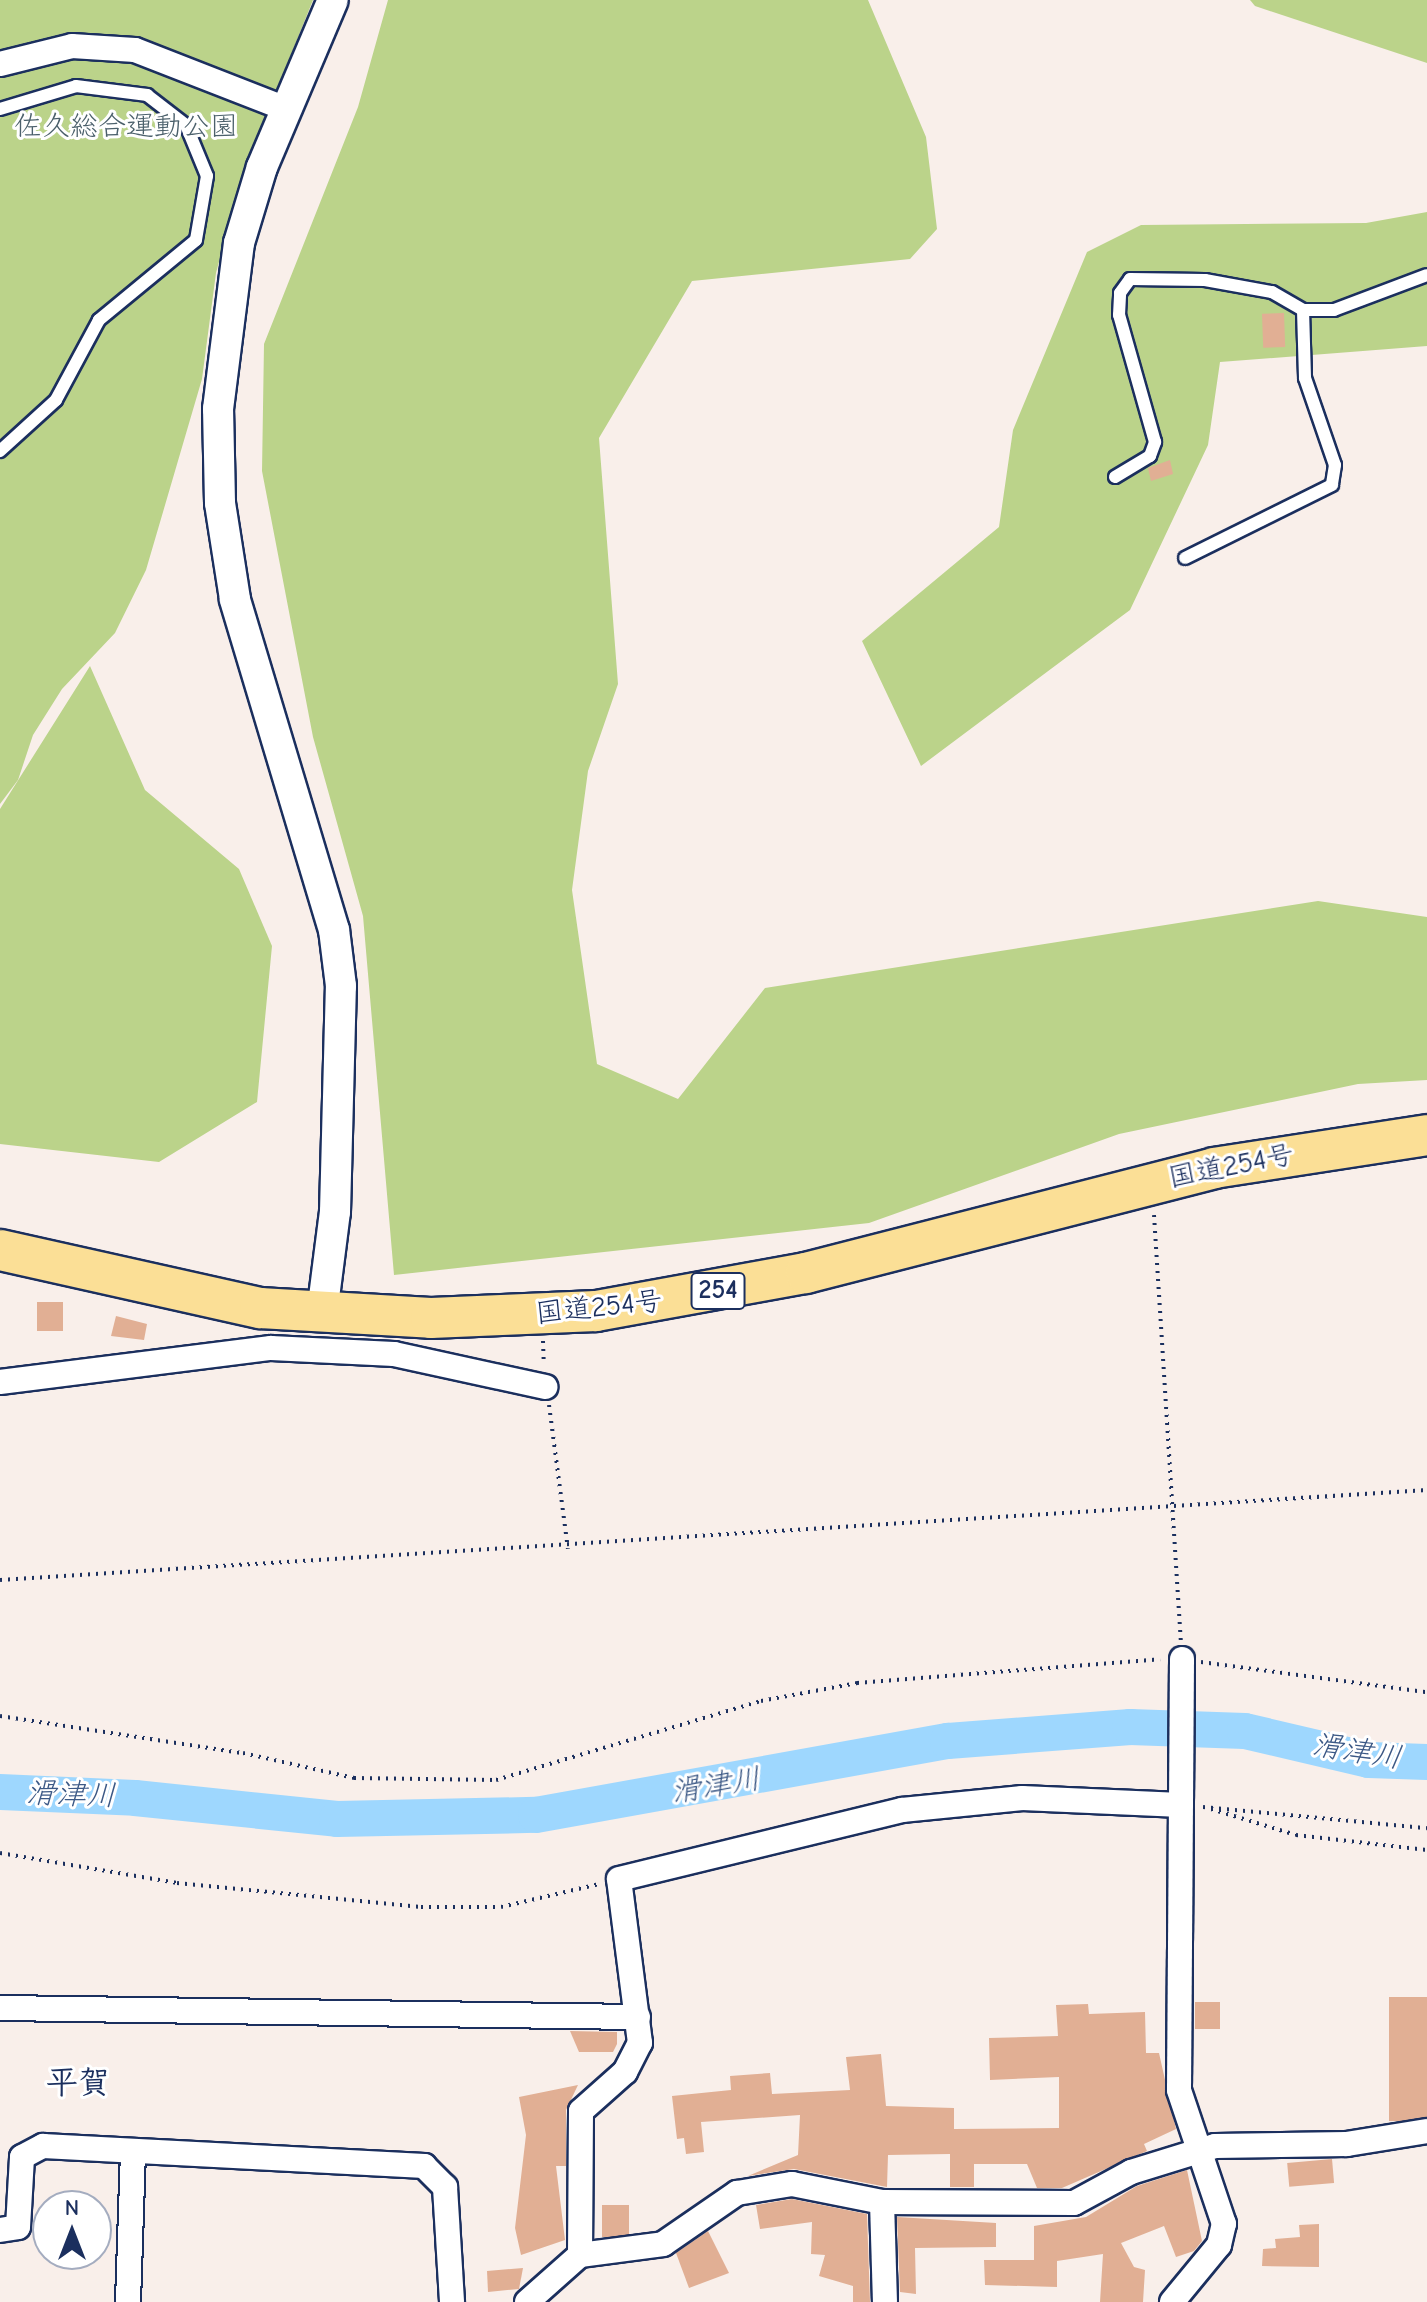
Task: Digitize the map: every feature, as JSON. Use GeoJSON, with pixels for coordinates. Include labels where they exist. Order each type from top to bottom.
{"type":"FeatureCollection","features":[{"type":"Feature","properties":{"kind":"highway","name":"国道254号"},"geometry":{"type":"LineString","coordinates":[[0,1250],[162,1291],[322,1313],[542,1315],[779,1279],[1152,1181],[1427,1135]]}},
{"type":"Feature","properties":{"kind":"street"},"geometry":{"type":"LineString","coordinates":[[322,1313],[336,1197],[337,954],[235,599],[218,458],[230,284],[284,108],[333,0]]}},
{"type":"Feature","properties":{"kind":"street"},"geometry":{"type":"LineString","coordinates":[[0,64],[72,46],[135,50],[284,108]]}},
{"type":"Feature","properties":{"kind":"street"},"geometry":{"type":"LineString","coordinates":[[0,1382],[271,1348],[394,1354],[545,1387]]}},
{"type":"Feature","properties":{"kind":"street"},"geometry":{"type":"LineString","coordinates":[[1172,2302],[1223,2235],[1179,2090],[1189,1803],[1182,1662]]}},
{"type":"Feature","properties":{"kind":"street"},"geometry":{"type":"LineString","coordinates":[[580,2255],[581,2111],[638,2056],[638,2017],[619,1879],[902,1810],[1022,1798],[1189,1803]]}},
{"type":"Feature","properties":{"kind":"street"},"geometry":{"type":"LineString","coordinates":[[0,2008],[638,2017]]}},
{"type":"Feature","properties":{"kind":"street"},"geometry":{"type":"LineString","coordinates":[[527,2302],[580,2255],[663,2244],[737,2193],[792,2184],[882,2202],[1074,2203],[1131,2172],[1197,2151],[1255,2142],[1347,2144],[1427,2131]]}},
{"type":"Feature","properties":{"kind":"street"},"geometry":{"type":"LineString","coordinates":[[0,2230],[22,2218],[20,2168],[29,2150],[133,2151],[434,2171],[445,2187],[452,2302]]}},
{"type":"Feature","properties":{"kind":"street"},"geometry":{"type":"LineString","coordinates":[[128,2302],[133,2151]]}},
{"type":"Feature","properties":{"kind":"street"},"geometry":{"type":"LineString","coordinates":[[882,2202],[885,2302]]}},
{"type":"Feature","properties":{"kind":"lane"},"geometry":{"type":"LineString","coordinates":[[0,109],[76,86],[147,95],[186,125],[207,176],[196,240],[99,320],[56,400],[0,451]]}},
{"type":"Feature","properties":{"kind":"lane"},"geometry":{"type":"LineString","coordinates":[[1115,477],[1150,456],[1155,442],[1119,315],[1120,293],[1130,279],[1205,280],[1272,292],[1303,310],[1334,310],[1427,275]]}},
{"type":"Feature","properties":{"kind":"lane"},"geometry":{"type":"LineString","coordinates":[[1185,558],[1332,485],[1335,465],[1305,378],[1303,310]]}},
{"type":"Feature","properties":{"kind":"path"},"geometry":{"type":"LineString","coordinates":[[1152,1181],[1182,1662]]}},
{"type":"Feature","properties":{"kind":"path"},"geometry":{"type":"LineString","coordinates":[[542,1315],[545,1387],[568,1549]]}},
{"type":"Feature","properties":{"kind":"path"},"geometry":{"type":"LineString","coordinates":[[0,1580],[568,1549],[1427,1490]]}},
{"type":"Feature","properties":{"kind":"path"},"geometry":{"type":"LineString","coordinates":[[0,1716],[243,1753],[354,1778],[496,1780],[761,1701],[857,1683],[968,1669],[1182,1662],[1427,1692]]}},
{"type":"Feature","properties":{"kind":"path"},"geometry":{"type":"LineString","coordinates":[[1189,1803],[1427,1828]]}},
{"type":"Feature","properties":{"kind":"path"},"geometry":{"type":"LineString","coordinates":[[1189,1803],[1296,1835],[1427,1850]]}},
{"type":"Feature","properties":{"kind":"path"},"geometry":{"type":"LineString","coordinates":[[0,1853],[177,1883],[421,1907],[501,1907],[619,1879]]}},
{"type":"Feature","properties":{"kind":"green space","name":"佐久総合運動公園"},"geometry":{"type":"Polygon","coordinates":[[[0,0],[313,0],[241,179],[216,273],[202,379],[146,570],[115,633],[62,689],[33,735],[18,780],[0,804],[0,0]]]}},
{"type":"Feature","properties":{"kind":"green space"},"geometry":{"type":"Polygon","coordinates":[[[388,0],[868,0],[926,137],[937,229],[910,259],[692,281],[599,438],[618,684],[588,771],[572,890],[597,1064],[678,1099],[765,988],[1318,901],[1427,917],[1427,1080],[1358,1084],[1119,1134],[869,1223],[394,1275],[363,916],[313,737],[262,471],[264,344],[358,107],[388,0]]]}},
{"type":"Feature","properties":{"kind":"green space"},"geometry":{"type":"Polygon","coordinates":[[[1250,0],[1427,0],[1427,63],[1255,6],[1250,0]]]}},
{"type":"Feature","properties":{"kind":"green space"},"geometry":{"type":"Polygon","coordinates":[[[1427,212],[1427,346],[1220,362],[1208,445],[1130,610],[921,766],[862,641],[999,527],[1013,430],[1087,252],[1141,225],[1366,223],[1427,212]]]}},
{"type":"Feature","properties":{"kind":"green space"},"geometry":{"type":"Polygon","coordinates":[[[90,666],[145,790],[239,869],[272,946],[257,1102],[159,1162],[0,1144],[0,809],[90,666]]]}},
{"type":"Feature","properties":{"kind":"building"},"geometry":{"type":"Polygon","coordinates":[[[1284,313],[1285,347],[1263,348],[1262,314],[1284,313]]]}},
{"type":"Feature","properties":{"kind":"building"},"geometry":{"type":"Polygon","coordinates":[[[1170,460],[1173,474],[1151,481],[1148,468],[1170,460]]]}},
{"type":"Feature","properties":{"kind":"building"},"geometry":{"type":"Polygon","coordinates":[[[37,1302],[63,1302],[63,1331],[37,1331],[37,1302]]]}},
{"type":"Feature","properties":{"kind":"building"},"geometry":{"type":"Polygon","coordinates":[[[116,1316],[147,1324],[144,1340],[111,1336],[116,1316]]]}},
{"type":"Feature","properties":{"kind":"building"},"geometry":{"type":"Polygon","coordinates":[[[1389,1997],[1427,1997],[1427,2121],[1389,2121],[1389,1997]]]}},
{"type":"Feature","properties":{"kind":"building"},"geometry":{"type":"Polygon","coordinates":[[[1195,2002],[1220,2002],[1220,2029],[1195,2029],[1195,2002]]]}},
{"type":"Feature","properties":{"kind":"building"},"geometry":{"type":"Polygon","coordinates":[[[1088,2004],[1089,2014],[1145,2012],[1146,2053],[1159,2053],[1176,2129],[1144,2144],[1147,2151],[1062,2188],[1037,2188],[1027,2164],[974,2164],[974,2187],[950,2187],[950,2154],[888,2155],[887,2187],[794,2169],[748,2176],[798,2155],[800,2115],[701,2122],[704,2152],[686,2154],[684,2138],[677,2139],[672,2096],[731,2090],[730,2076],[770,2073],[772,2094],[850,2090],[846,2057],[881,2054],[886,2106],[954,2108],[954,2129],[1059,2128],[1059,2077],[990,2080],[989,2038],[1058,2036],[1056,2005],[1088,2004]]]}},
{"type":"Feature","properties":{"kind":"building"},"geometry":{"type":"Polygon","coordinates":[[[570,2031],[617,2032],[617,2044],[613,2052],[579,2052],[570,2031]]]}},
{"type":"Feature","properties":{"kind":"building"},"geometry":{"type":"Polygon","coordinates":[[[578,2085],[566,2110],[566,2166],[556,2166],[565,2240],[521,2255],[515,2228],[526,2135],[519,2097],[578,2085]]]}},
{"type":"Feature","properties":{"kind":"building"},"geometry":{"type":"Polygon","coordinates":[[[1332,2159],[1334,2183],[1289,2187],[1287,2163],[1332,2159]]]}},
{"type":"Feature","properties":{"kind":"building"},"geometry":{"type":"Polygon","coordinates":[[[1187,2170],[1202,2241],[1194,2251],[1176,2257],[1164,2226],[1121,2243],[1134,2267],[1145,2270],[1143,2302],[1100,2302],[1103,2254],[1057,2261],[1057,2287],[985,2285],[984,2260],[1034,2260],[1034,2226],[1086,2217],[1137,2186],[1187,2170]]]}},
{"type":"Feature","properties":{"kind":"building"},"geometry":{"type":"Polygon","coordinates":[[[792,2199],[867,2214],[870,2302],[853,2302],[853,2286],[819,2276],[825,2255],[811,2254],[812,2222],[760,2229],[756,2205],[792,2199]]]}},
{"type":"Feature","properties":{"kind":"building"},"geometry":{"type":"Polygon","coordinates":[[[602,2205],[629,2205],[629,2237],[602,2237],[602,2205]]]}},
{"type":"Feature","properties":{"kind":"building"},"geometry":{"type":"Polygon","coordinates":[[[897,2217],[996,2223],[996,2247],[915,2248],[916,2294],[900,2292],[897,2217]]]}},
{"type":"Feature","properties":{"kind":"building"},"geometry":{"type":"Polygon","coordinates":[[[1319,2224],[1319,2267],[1262,2266],[1263,2249],[1276,2248],[1275,2239],[1300,2237],[1299,2225],[1319,2224]]]}},
{"type":"Feature","properties":{"kind":"building"},"geometry":{"type":"Polygon","coordinates":[[[708,2231],[729,2273],[689,2288],[676,2253],[708,2231]]]}},
{"type":"Feature","properties":{"kind":"building"},"geometry":{"type":"Polygon","coordinates":[[[523,2268],[519,2289],[488,2292],[487,2271],[523,2268]]]}},
{"type":"Feature","properties":{"kind":"waterway","name":"滑津川"},"geometry":{"type":"LineString","coordinates":[[0,1792],[135,1798],[337,1819],[536,1815],[948,1741],[1130,1727],[1245,1731],[1369,1760],[1427,1762]]}},
{"type":"Feature","properties":{"kind":"district","name":"平賀"},"geometry":{"type":"Point","coordinates":[78,2083]}}]}
